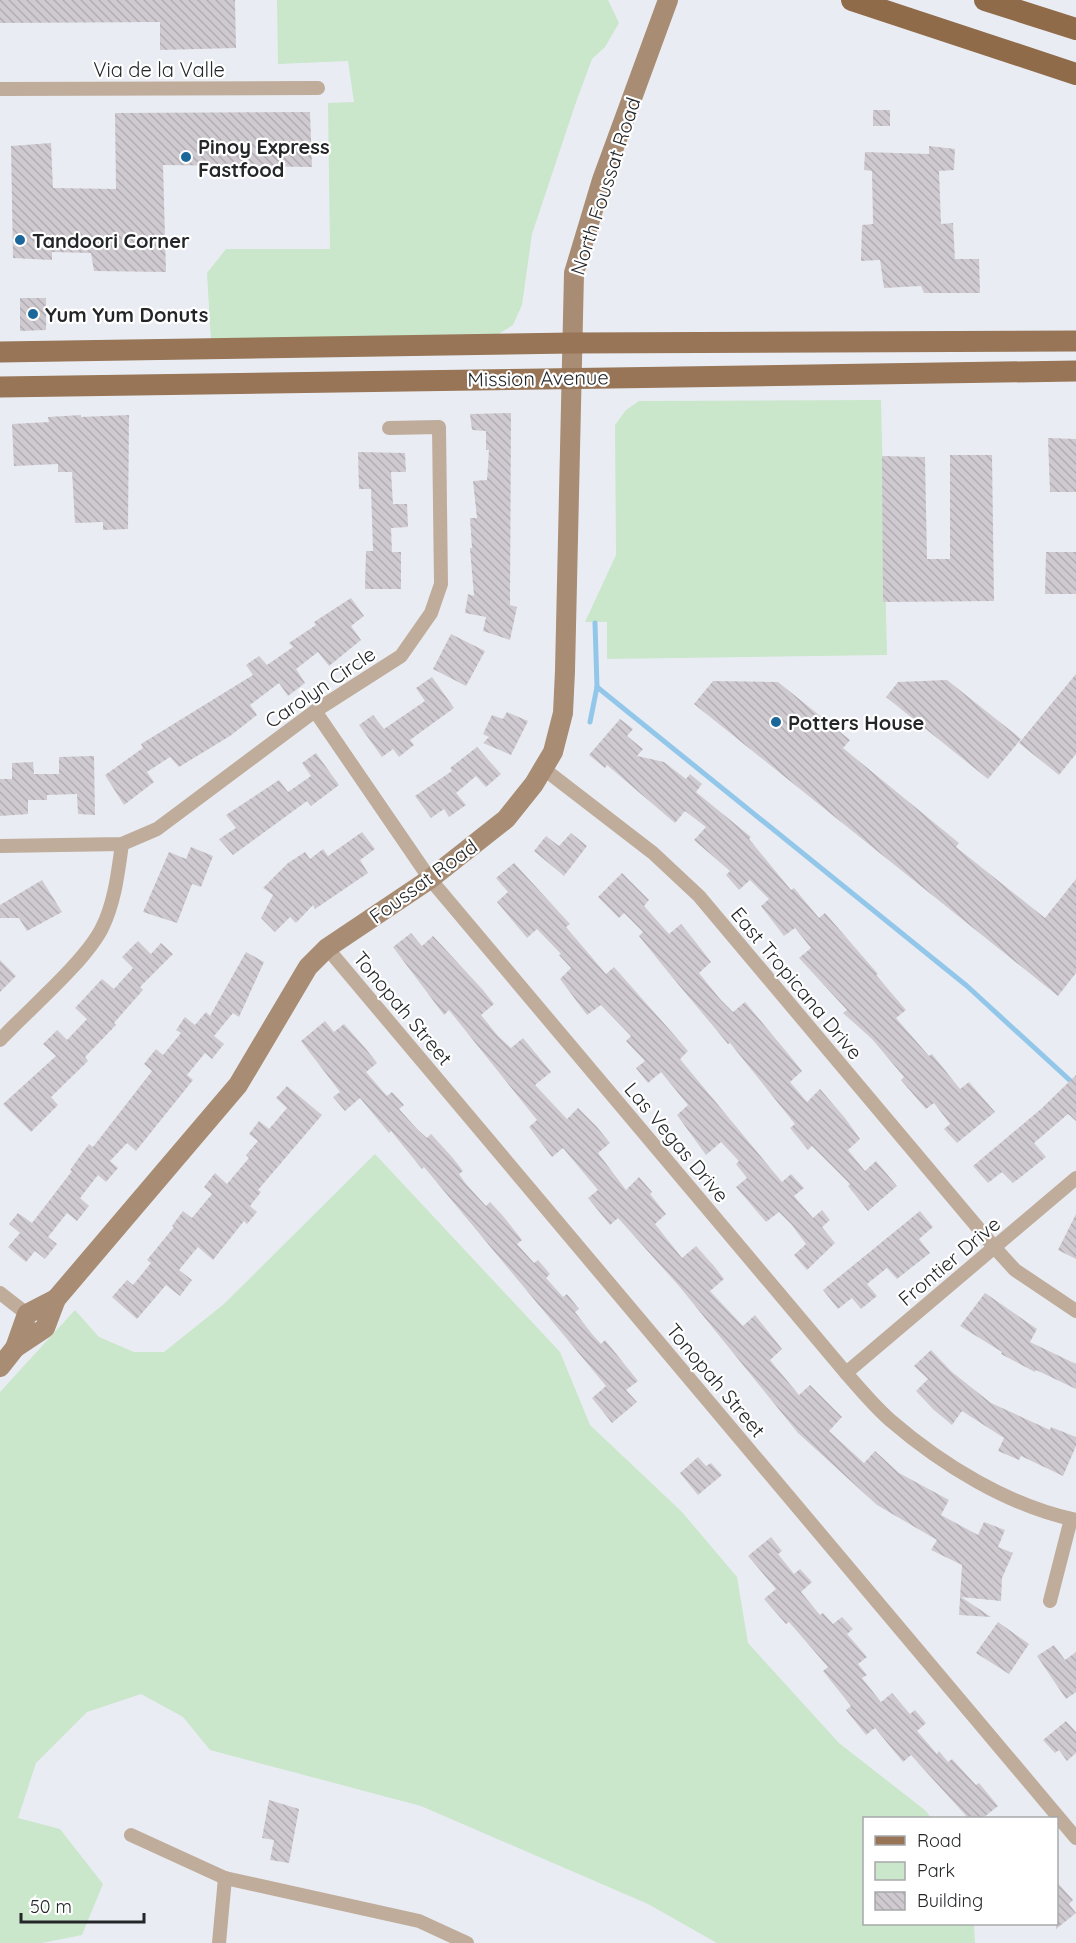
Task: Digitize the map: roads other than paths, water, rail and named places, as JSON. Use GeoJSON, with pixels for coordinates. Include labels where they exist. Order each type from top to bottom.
{"type":"FeatureCollection","features":[{"type":"Feature","properties":{"kind":"highway"},"geometry":{"type":"LineString","coordinates":[[852,0],[1076,74]]}},
{"type":"Feature","properties":{"kind":"highway"},"geometry":{"type":"LineString","coordinates":[[985,0],[1076,29]]}},
{"type":"Feature","properties":{"kind":"main road","name":"North Foussat Road"},"geometry":{"type":"LineString","coordinates":[[572,377],[574,273],[606,170],[668,0]]}},
{"type":"Feature","properties":{"kind":"main road","name":"Mission Avenue"},"geometry":{"type":"LineString","coordinates":[[0,352],[572,343],[1076,341]]}},
{"type":"Feature","properties":{"kind":"main road","name":"Mission Avenue"},"geometry":{"type":"LineString","coordinates":[[0,387],[1076,371]]}},
{"type":"Feature","properties":{"kind":"main road","name":"Foussat Road"},"geometry":{"type":"LineString","coordinates":[[0,1367],[15,1348],[45,1328],[56,1299],[238,1085],[308,967],[327,948],[430,879],[506,819],[544,769],[553,752],[563,713],[572,377]]}},
{"type":"Feature","properties":{"kind":"main road","name":"Foussat Road"},"geometry":{"type":"LineString","coordinates":[[15,1348],[27,1314],[56,1299]]}},
{"type":"Feature","properties":{"kind":"street","name":"Via de la Valle"},"geometry":{"type":"LineString","coordinates":[[0,89],[318,87]]}},
{"type":"Feature","properties":{"kind":"street","name":"Carolyn Circle"},"geometry":{"type":"LineString","coordinates":[[0,846],[122,844],[157,829],[315,711],[401,656],[431,613],[441,584],[439,427],[389,428]]}},
{"type":"Feature","properties":{"kind":"street","name":"Las Vegas Drive"},"geometry":{"type":"LineString","coordinates":[[315,711],[430,879],[846,1373],[890,1419],[945,1462],[1014,1500],[1073,1520]]}},
{"type":"Feature","properties":{"kind":"street","name":"East Tropicana Drive"},"geometry":{"type":"LineString","coordinates":[[544,769],[653,852],[699,896],[995,1248],[1015,1270],[1076,1311]]}},
{"type":"Feature","properties":{"kind":"street"},"geometry":{"type":"LineString","coordinates":[[0,1040],[91,946],[102,927],[115,892],[122,844]]}},
{"type":"Feature","properties":{"kind":"street","name":"Tonopah Street"},"geometry":{"type":"LineString","coordinates":[[327,948],[1076,1838]]}},
{"type":"Feature","properties":{"kind":"street","name":"Frontier Drive"},"geometry":{"type":"LineString","coordinates":[[846,1373],[1076,1178]]}},
{"type":"Feature","properties":{"kind":"street"},"geometry":{"type":"LineString","coordinates":[[0,1293],[27,1314]]}},
{"type":"Feature","properties":{"kind":"street"},"geometry":{"type":"LineString","coordinates":[[1050,1601],[1073,1520]]}},
{"type":"Feature","properties":{"kind":"street"},"geometry":{"type":"LineString","coordinates":[[131,1835],[225,1878],[419,1921],[467,1943]]}},
{"type":"Feature","properties":{"kind":"street"},"geometry":{"type":"LineString","coordinates":[[219,1943],[225,1878]]}},
{"type":"Feature","properties":{"kind":"waterway"},"geometry":{"type":"LineString","coordinates":[[590,722],[597,687],[595,623]]}},
{"type":"Feature","properties":{"kind":"waterway"},"geometry":{"type":"LineString","coordinates":[[597,687],[967,986],[1076,1086]]}},
{"type":"Feature","properties":{"kind":"place","name":"Pinoy Express Fastfood"},"geometry":{"type":"Point","coordinates":[186,157]}},
{"type":"Feature","properties":{"kind":"place","name":"Tandoori Corner"},"geometry":{"type":"Point","coordinates":[20,240]}},
{"type":"Feature","properties":{"kind":"place","name":"Yum Yum Donuts"},"geometry":{"type":"Point","coordinates":[33,314]}},
{"type":"Feature","properties":{"kind":"place","name":"Potters House"},"geometry":{"type":"Point","coordinates":[776,722]}}]}
